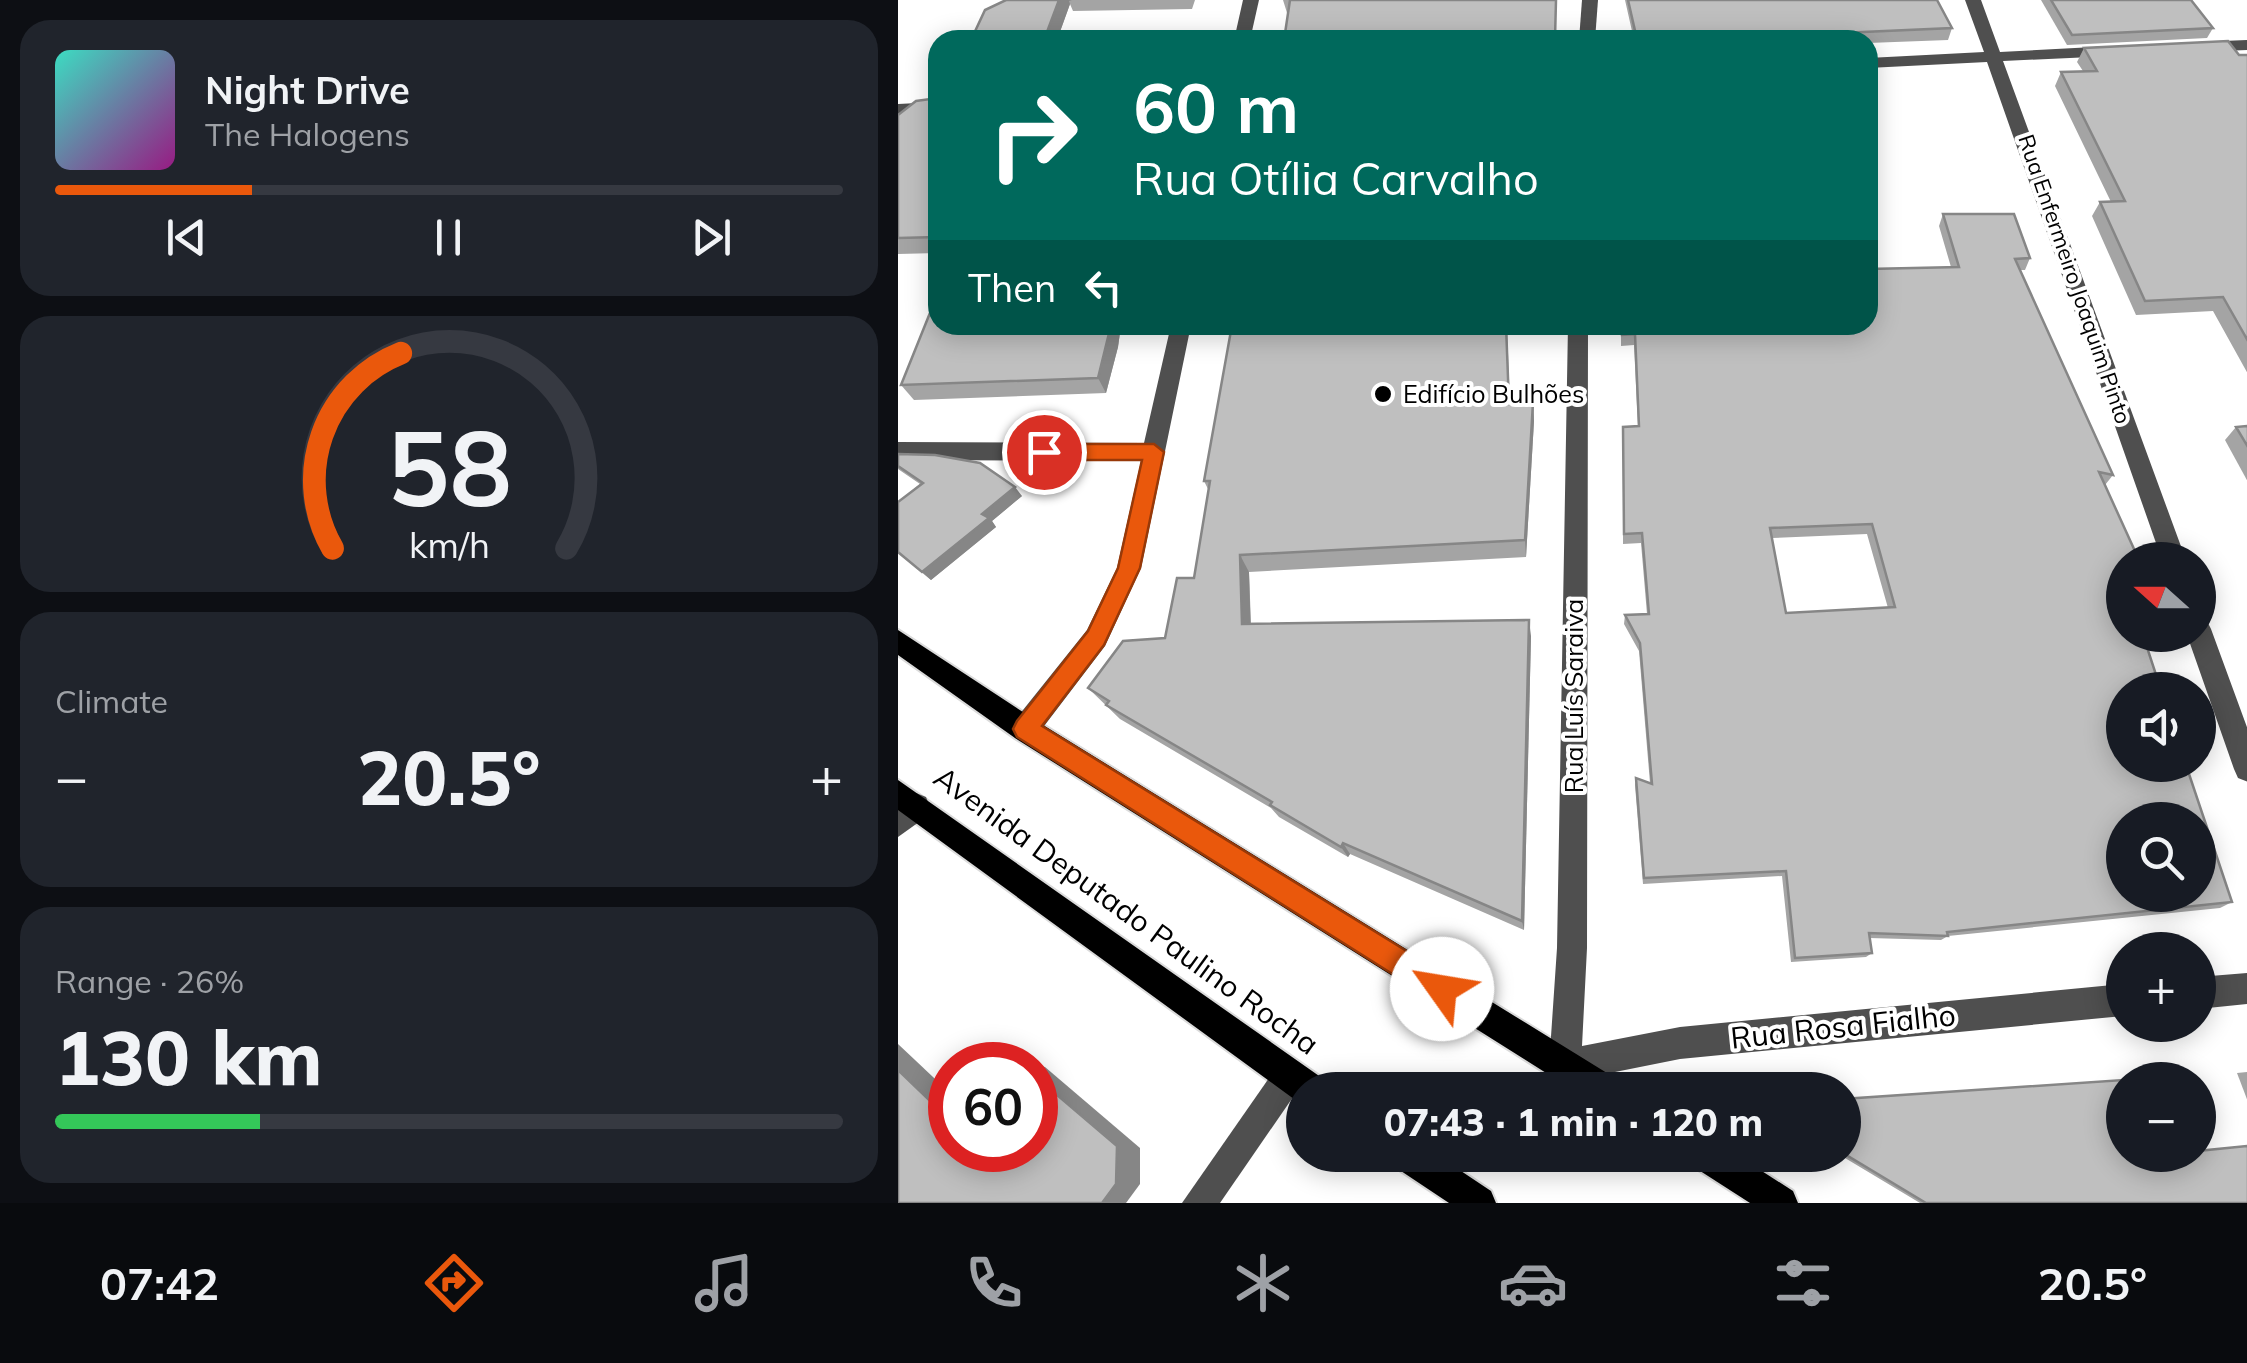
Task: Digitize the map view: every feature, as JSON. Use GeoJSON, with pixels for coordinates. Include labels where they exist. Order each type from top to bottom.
{"type":"FeatureCollection","features":[{"type":"Feature","properties":{"kind":"main road"},"geometry":{"type":"LineString","coordinates":[[898,640],[1025,729],[1575,1072]]}},
{"type":"Feature","properties":{"kind":"main road","name":"Avenida Deputado Paulino Rocha"},"geometry":{"type":"LineString","coordinates":[[904,808],[1286,1074]]}},
{"type":"Feature","properties":{"kind":"main road"},"geometry":{"type":"LineString","coordinates":[[1432,1172],[1479,1203]]}},
{"type":"Feature","properties":{"kind":"main road"},"geometry":{"type":"LineString","coordinates":[[1733,1172],[1781,1203]]}},
{"type":"Feature","properties":{"kind":"street"},"geometry":{"type":"LineString","coordinates":[[1244,30],[1251,0]]}},
{"type":"Feature","properties":{"kind":"street"},"geometry":{"type":"LineString","coordinates":[[1588,30],[1590,0]]}},
{"type":"Feature","properties":{"kind":"street","name":"Rua Enfermeiro Joaquim Pinto"},"geometry":{"type":"LineString","coordinates":[[1973,0],[2168,542]]}},
{"type":"Feature","properties":{"kind":"street"},"geometry":{"type":"LineString","coordinates":[[2188,48],[2248,45]]}},
{"type":"Feature","properties":{"kind":"street"},"geometry":{"type":"LineString","coordinates":[[1878,62],[2129,50]]}},
{"type":"Feature","properties":{"kind":"street"},"geometry":{"type":"LineString","coordinates":[[898,109],[928,108]]}},
{"type":"Feature","properties":{"kind":"street"},"geometry":{"type":"LineString","coordinates":[[1025,729],[1096,638],[1129,568],[1179,335]]}},
{"type":"Feature","properties":{"kind":"street","name":"Rua Luís Saraiva"},"geometry":{"type":"LineString","coordinates":[[1566,1066],[1572,948],[1578,335]]}},
{"type":"Feature","properties":{"kind":"street"},"geometry":{"type":"LineString","coordinates":[[898,452],[1154,452]]}},
{"type":"Feature","properties":{"kind":"street"},"geometry":{"type":"LineString","coordinates":[[2206,652],[2248,769]]}},
{"type":"Feature","properties":{"kind":"street"},"geometry":{"type":"LineString","coordinates":[[2216,991],[2248,988]]}},
{"type":"Feature","properties":{"kind":"street","name":"Rua Rosa Fialho"},"geometry":{"type":"LineString","coordinates":[[1566,1066],[1680,1043],[2106,1002]]}},
{"type":"Feature","properties":{"kind":"street"},"geometry":{"type":"LineString","coordinates":[[1199,1203],[1286,1099]]}},
{"type":"Feature","properties":{"kind":"building"},"geometry":{"type":"Polygon","coordinates":[[[1006,0],[1059,0],[1048,30],[976,30],[985,10],[1006,0]]]}},
{"type":"Feature","properties":{"kind":"building"},"geometry":{"type":"Polygon","coordinates":[[[1290,0],[1556,0],[1555,30],[1286,30],[1290,0]]]}},
{"type":"Feature","properties":{"kind":"building"},"geometry":{"type":"Polygon","coordinates":[[[1628,0],[1937,0],[1952,28],[1878,31],[1635,30],[1628,0]]]}},
{"type":"Feature","properties":{"kind":"building"},"geometry":{"type":"Polygon","coordinates":[[[2051,0],[2191,0],[2213,28],[2072,35],[2051,0]]]}},
{"type":"Feature","properties":{"kind":"building"},"geometry":{"type":"Polygon","coordinates":[[[2228,41],[2239,55],[2248,55],[2248,341],[2223,297],[2145,301],[2100,202],[2125,201],[2061,72],[2097,71],[2084,48],[2228,41]]]}},
{"type":"Feature","properties":{"kind":"building"},"geometry":{"type":"Polygon","coordinates":[[[928,99],[928,237],[898,238],[898,115],[916,101],[928,99]]]}},
{"type":"Feature","properties":{"kind":"building"},"geometry":{"type":"Polygon","coordinates":[[[1943,214],[2014,214],[2030,258],[2015,259],[2113,475],[2099,472],[2131,542],[2106,542],[2106,652],[2149,652],[2155,672],[2106,672],[2106,782],[2192,782],[2198,802],[2106,802],[2106,912],[2137,912],[1947,932],[1948,936],[1869,933],[1872,953],[1795,958],[1786,871],[1644,878],[1636,778],[1652,784],[1640,643],[1625,615],[1649,614],[1642,533],[1624,534],[1623,427],[1639,426],[1635,335],[1878,335],[1878,269],[1959,267],[1943,214]],[[1872,524],[1770,528],[1786,613],[1895,607],[1872,524]]]}},
{"type":"Feature","properties":{"kind":"building"},"geometry":{"type":"Polygon","coordinates":[[[928,318],[928,335],[1109,335],[1098,378],[901,385],[928,318]]]}},
{"type":"Feature","properties":{"kind":"building"},"geometry":{"type":"Polygon","coordinates":[[[1230,335],[1506,335],[1509,404],[1533,402],[1525,540],[1240,555],[1242,624],[1529,620],[1522,921],[1343,843],[1341,847],[1106,705],[1109,701],[1088,688],[1123,641],[1165,638],[1177,578],[1194,578],[1210,481],[1204,481],[1230,335]]]}},
{"type":"Feature","properties":{"kind":"building"},"geometry":{"type":"Polygon","coordinates":[[[2248,426],[2248,447],[2236,427],[2248,426]]]}},
{"type":"Feature","properties":{"kind":"building"},"geometry":{"type":"Polygon","coordinates":[[[898,454],[935,455],[980,463],[1015,487],[982,514],[989,518],[922,572],[898,552],[898,502],[923,483],[898,466],[898,454]]]}},
{"type":"Feature","properties":{"kind":"building"},"geometry":{"type":"Polygon","coordinates":[[[2216,854],[2232,902],[2216,904],[2216,854]]]}},
{"type":"Feature","properties":{"kind":"building"},"geometry":{"type":"Polygon","coordinates":[[[898,1070],[928,1099],[928,1172],[1058,1172],[1058,1096],[1117,1146],[1116,1184],[1102,1203],[898,1203],[898,1070]]]}},
{"type":"Feature","properties":{"kind":"building"},"geometry":{"type":"Polygon","coordinates":[[[2106,1081],[2106,1172],[2216,1172],[2216,1149],[2248,1146],[2248,1203],[1926,1203],[1861,1164],[1861,1098],[2106,1081]]]}},
{"type":"Feature","properties":{"kind":"place","name":"Edifício Bulhões"},"geometry":{"type":"Point","coordinates":[1383,394]}},
{"type":"Feature","properties":{"kind":"route"},"geometry":{"type":"LineString","coordinates":[[1044,452],[1154,452],[1129,568],[1096,638],[1025,729],[1442,989]]}}]}
